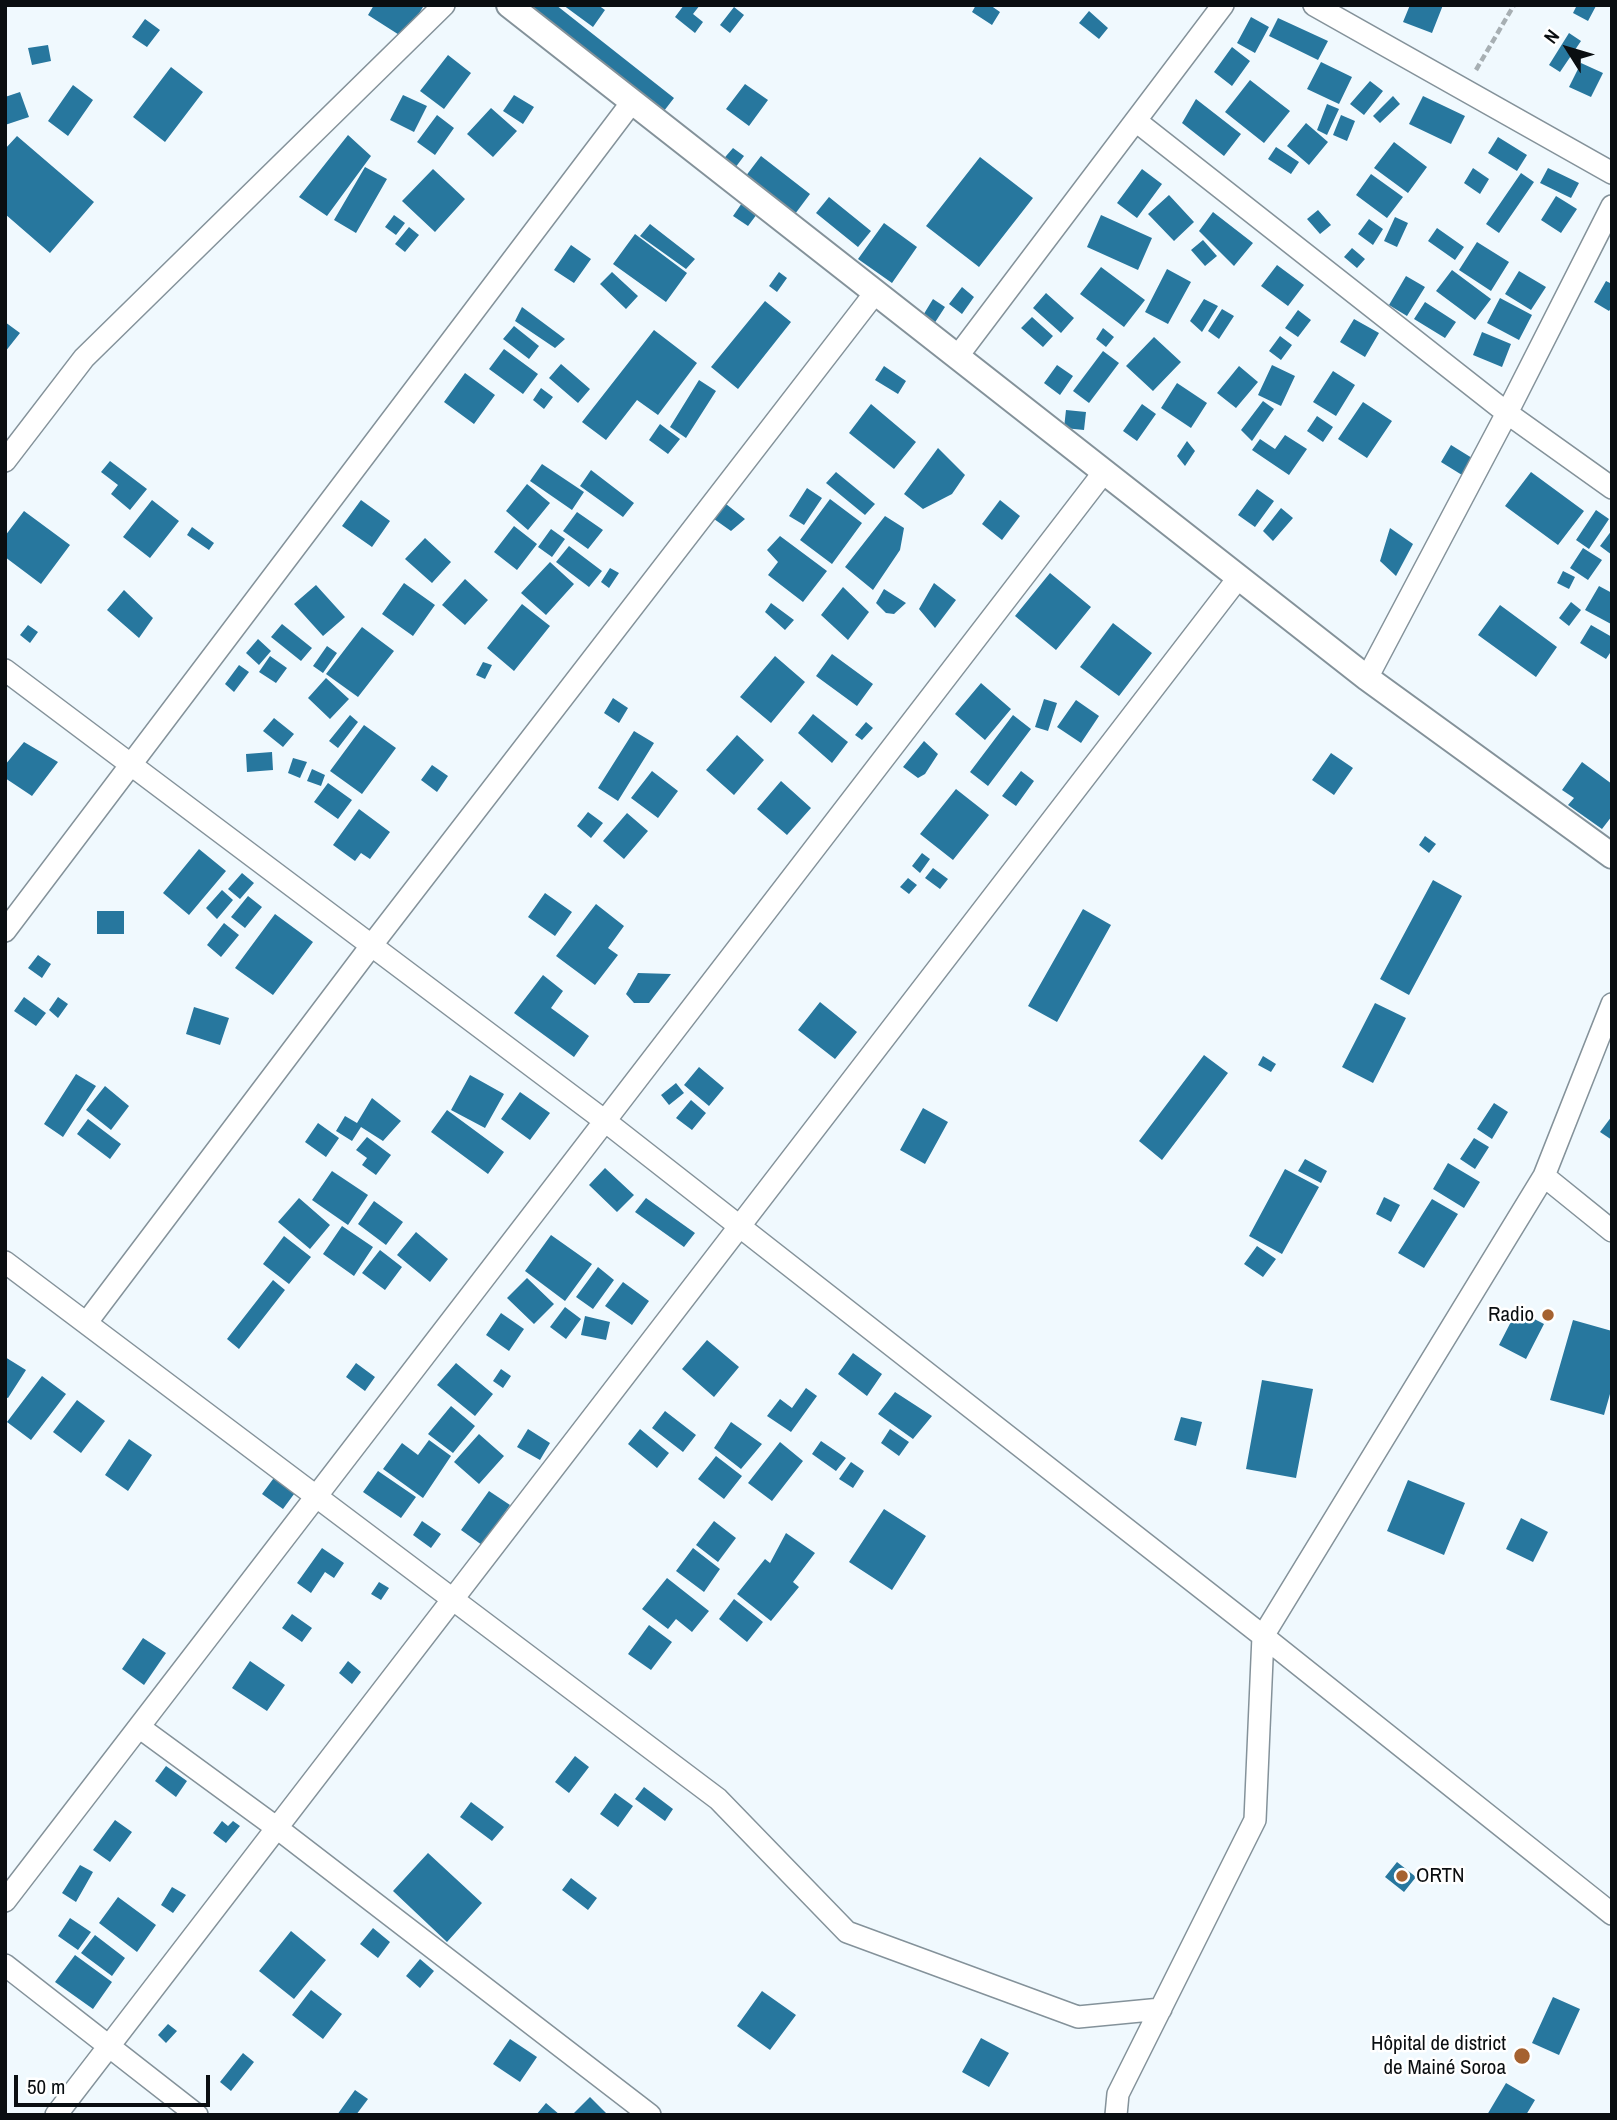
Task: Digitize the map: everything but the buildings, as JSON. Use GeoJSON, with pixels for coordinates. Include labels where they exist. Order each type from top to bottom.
{"type":"FeatureCollection","features":[{"type":"Feature","properties":{"kind":"street"},"geometry":{"type":"LineString","coordinates":[[5,461],[84,358],[444,5]]}},
{"type":"Feature","properties":{"kind":"street"},"geometry":{"type":"LineString","coordinates":[[509,5],[1367,678],[1612,856]]}},
{"type":"Feature","properties":{"kind":"street"},"geometry":{"type":"LineString","coordinates":[[957,357],[1223,5]]}},
{"type":"Feature","properties":{"kind":"street"},"geometry":{"type":"LineString","coordinates":[[1314,5],[1612,173]]}},
{"type":"Feature","properties":{"kind":"street"},"geometry":{"type":"LineString","coordinates":[[5,931],[632,102]]}},
{"type":"Feature","properties":{"kind":"street"},"geometry":{"type":"LineString","coordinates":[[1136,121],[1507,412],[1612,488]]}},
{"type":"Feature","properties":{"kind":"street"},"geometry":{"type":"LineString","coordinates":[[1367,678],[1612,206]]}},
{"type":"Feature","properties":{"kind":"street"},"geometry":{"type":"LineString","coordinates":[[87,1322],[371,946],[875,293]]}},
{"type":"Feature","properties":{"kind":"street"},"geometry":{"type":"LineString","coordinates":[[5,1901],[1104,472]]}},
{"type":"Feature","properties":{"kind":"street"},"geometry":{"type":"LineString","coordinates":[[56,2115],[1239,577]]}},
{"type":"Feature","properties":{"kind":"street"},"geometry":{"type":"LineString","coordinates":[[5,670],[605,1121],[1263,1636],[1612,1914]]}},
{"type":"Feature","properties":{"kind":"street"},"geometry":{"type":"LineString","coordinates":[[1116,2115],[1118,2094],[1255,1820],[1263,1636],[1544,1176],[1612,1004]]}},
{"type":"Feature","properties":{"kind":"street"},"geometry":{"type":"LineString","coordinates":[[1544,1176],[1612,1231]]}},
{"type":"Feature","properties":{"kind":"street"},"geometry":{"type":"LineString","coordinates":[[5,1262],[718,1799],[847,1932],[1078,2017],[1161,2009]]}},
{"type":"Feature","properties":{"kind":"street"},"geometry":{"type":"LineString","coordinates":[[139,1727],[276,1828],[650,2115]]}},
{"type":"Feature","properties":{"kind":"street"},"geometry":{"type":"LineString","coordinates":[[5,1965],[197,2115]]}},
{"type":"Feature","properties":{"kind":"path"},"geometry":{"type":"LineString","coordinates":[[1465,89],[1514,5]]}},
{"type":"Feature","properties":{"kind":"place","name":"Radio"},"geometry":{"type":"Point","coordinates":[1548,1315]}},
{"type":"Feature","properties":{"kind":"place","name":"ORTN"},"geometry":{"type":"Point","coordinates":[1402,1876]}},
{"type":"Feature","properties":{"kind":"place","name":"Hôpital de district de Mainé Soroa"},"geometry":{"type":"Point","coordinates":[1522,2056]}}]}
